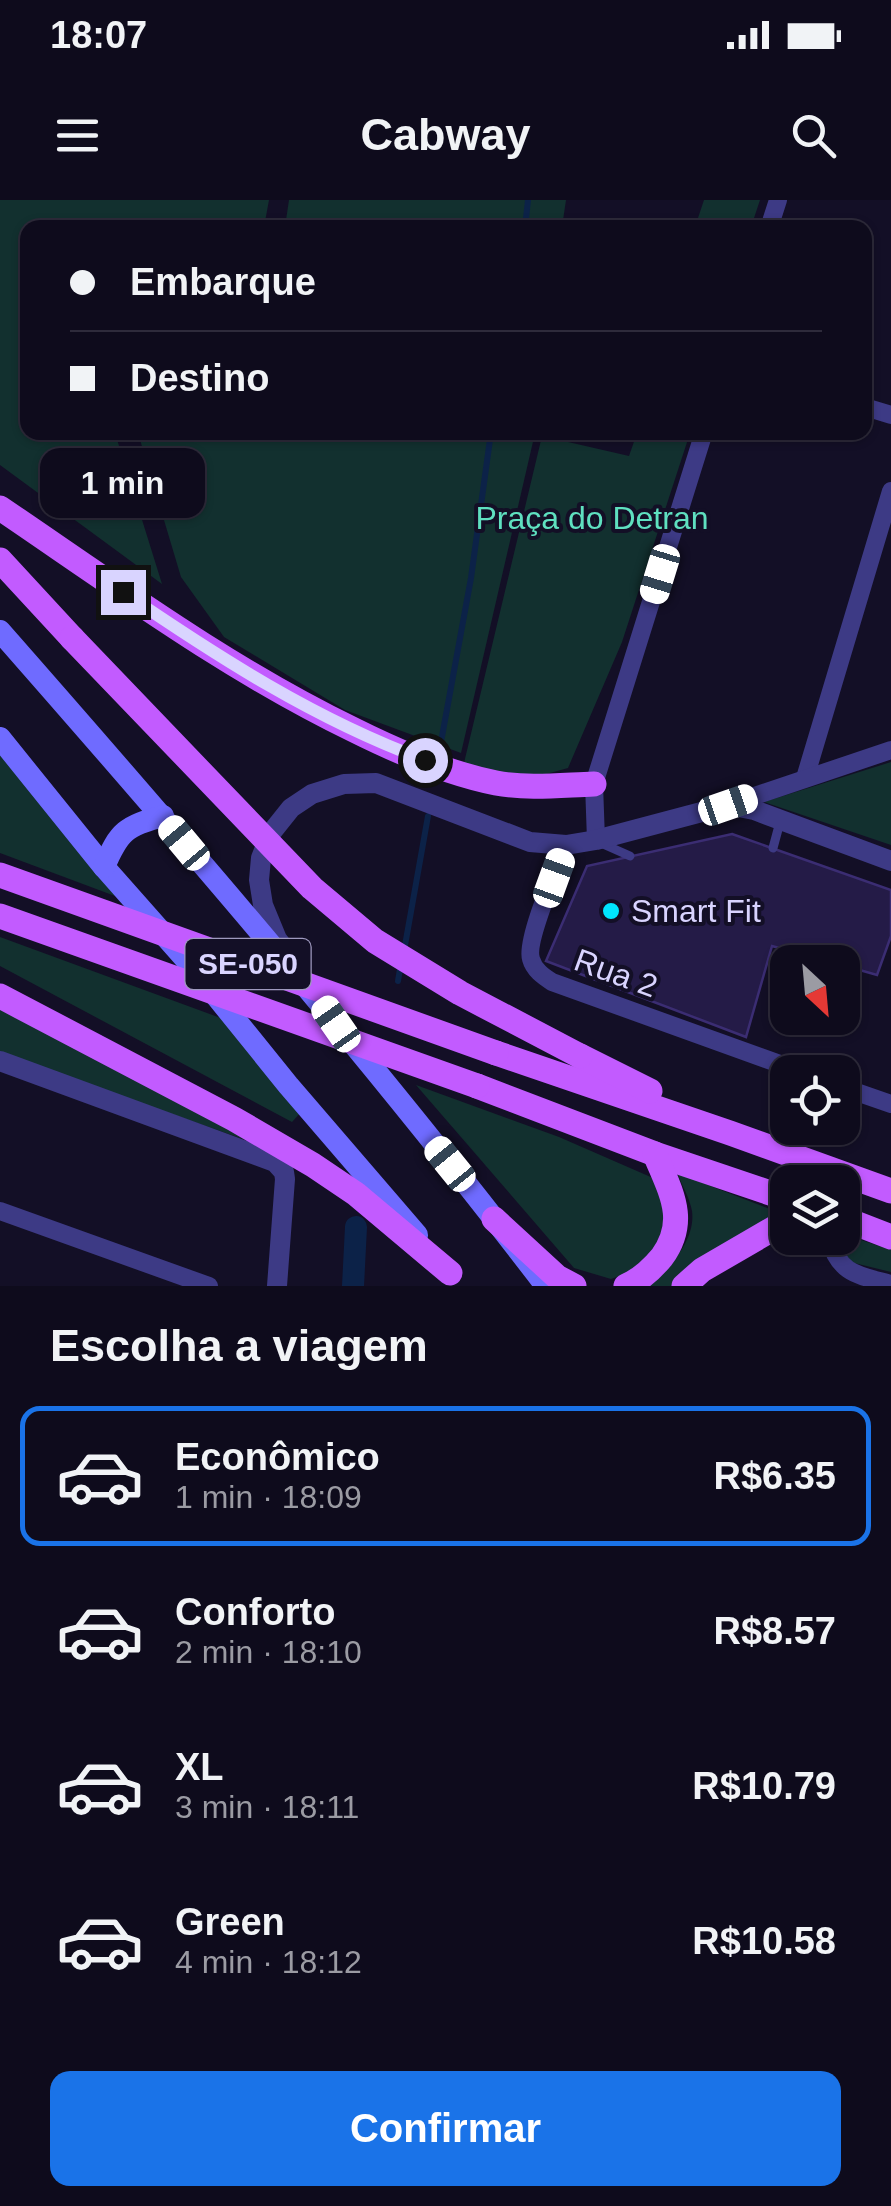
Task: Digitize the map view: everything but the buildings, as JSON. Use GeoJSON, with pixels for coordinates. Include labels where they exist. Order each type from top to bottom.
{"type":"FeatureCollection","features":[{"type":"Feature","properties":{"kind":"main road"},"geometry":{"type":"LineString","coordinates":[[0,508],[298,703],[388,747],[498,783],[594,784]]}},
{"type":"Feature","properties":{"kind":"main road"},"geometry":{"type":"LineString","coordinates":[[0,560],[312,888],[376,941],[460,993],[730,1132]]}},
{"type":"Feature","properties":{"kind":"main road"},"geometry":{"type":"LineString","coordinates":[[0,632],[163,816],[546,1286]]}},
{"type":"Feature","properties":{"kind":"main road"},"geometry":{"type":"LineString","coordinates":[[0,738],[104,867],[456,1279]]}},
{"type":"Feature","properties":{"kind":"main road"},"geometry":{"type":"LineString","coordinates":[[104,867],[122,833],[133,825],[163,816]]}},
{"type":"Feature","properties":{"kind":"main road","name":"SE-050"},"geometry":{"type":"LineString","coordinates":[[0,876],[883,1187]]}},
{"type":"Feature","properties":{"kind":"main road","name":"SE-050"},"geometry":{"type":"LineString","coordinates":[[0,916],[770,1193]]}},
{"type":"Feature","properties":{"kind":"main road"},"geometry":{"type":"LineString","coordinates":[[0,996],[313,1165],[356,1194],[456,1279]]}},
{"type":"Feature","properties":{"kind":"main road"},"geometry":{"type":"LineString","coordinates":[[626,1286],[654,1268],[671,1244],[677,1221],[671,1194],[654,1154]]}},
{"type":"Feature","properties":{"kind":"main road"},"geometry":{"type":"LineString","coordinates":[[494,1219],[557,1277],[574,1286]]}},
{"type":"Feature","properties":{"kind":"main road"},"geometry":{"type":"LineString","coordinates":[[860,1225],[891,1238]]}},
{"type":"Feature","properties":{"kind":"main road"},"geometry":{"type":"LineString","coordinates":[[684,1286],[702,1270],[770,1230]]}},
{"type":"Feature","properties":{"kind":"street"},"geometry":{"type":"LineString","coordinates":[[596,840],[594,784],[702,440]]}},
{"type":"Feature","properties":{"kind":"street"},"geometry":{"type":"LineString","coordinates":[[805,778],[891,491]]}},
{"type":"Feature","properties":{"kind":"street"},"geometry":{"type":"LineString","coordinates":[[336,1024],[278,939],[263,905],[259,880],[261,858],[271,832],[290,808],[312,794],[344,784],[376,783],[530,842],[566,845],[728,805],[891,750]]}},
{"type":"Feature","properties":{"kind":"street"},"geometry":{"type":"LineString","coordinates":[[728,805],[754,810],[891,861]]}},
{"type":"Feature","properties":{"kind":"street","name":"Rua 2"},"geometry":{"type":"LineString","coordinates":[[566,845],[532,940],[531,959],[538,972],[552,982],[711,1031],[770,1058]]}},
{"type":"Feature","properties":{"kind":"street"},"geometry":{"type":"LineString","coordinates":[[0,1061],[280,1166],[285,1180],[277,1286]]}},
{"type":"Feature","properties":{"kind":"street"},"geometry":{"type":"LineString","coordinates":[[860,1093],[891,1104]]}},
{"type":"Feature","properties":{"kind":"street"},"geometry":{"type":"LineString","coordinates":[[0,1211],[209,1286]]}},
{"type":"Feature","properties":{"kind":"street"},"geometry":{"type":"LineString","coordinates":[[834,1255],[841,1266],[861,1280],[891,1284]]}},
{"type":"Feature","properties":{"kind":"lane"},"geometry":{"type":"LineString","coordinates":[[773,848],[781,820]]}},
{"type":"Feature","properties":{"kind":"lane"},"geometry":{"type":"LineString","coordinates":[[596,840],[630,856]]}},
{"type":"Feature","properties":{"kind":"green space"},"geometry":{"type":"Polygon","coordinates":[[[0,200],[269,200],[265,220],[20,220],[20,440],[117,440],[162,584],[0,465],[0,200]]]}},
{"type":"Feature","properties":{"kind":"green space"},"geometry":{"type":"Polygon","coordinates":[[[289,200],[566,200],[563,220],[286,220],[289,200]]]}},
{"type":"Feature","properties":{"kind":"green space"},"geometry":{"type":"Polygon","coordinates":[[[704,200],[760,200],[753,220],[697,220],[704,200]]]}},
{"type":"Feature","properties":{"kind":"green space"},"geometry":{"type":"Polygon","coordinates":[[[140,440],[533,440],[461,753],[345,710],[224,637],[181,577],[140,440]]]}},
{"type":"Feature","properties":{"kind":"green space","name":"Praça do Detran"},"geometry":{"type":"Polygon","coordinates":[[[541,440],[559,440],[629,456],[635,440],[688,440],[622,642],[568,768],[539,776],[508,778],[464,763],[541,440]]]}},
{"type":"Feature","properties":{"kind":"green space"},"geometry":{"type":"Polygon","coordinates":[[[0,746],[123,899],[0,853],[0,746]]]}},
{"type":"Feature","properties":{"kind":"green space"},"geometry":{"type":"Polygon","coordinates":[[[891,762],[891,845],[764,802],[891,762]]]}},
{"type":"Feature","properties":{"kind":"green space"},"geometry":{"type":"Polygon","coordinates":[[[0,937],[237,1024],[302,1111],[292,1122],[0,966],[0,937]]]}},
{"type":"Feature","properties":{"kind":"green space"},"geometry":{"type":"Polygon","coordinates":[[[0,1006],[272,1149],[0,1054],[0,1006]]]}},
{"type":"Feature","properties":{"kind":"green space"},"geometry":{"type":"Polygon","coordinates":[[[416,1085],[559,1137],[653,1178],[675,1216],[644,1267],[611,1279],[574,1268],[416,1085]]]}},
{"type":"Feature","properties":{"kind":"green space"},"geometry":{"type":"Polygon","coordinates":[[[677,1173],[770,1209],[770,1223],[676,1286],[647,1286],[672,1263],[685,1244],[692,1222],[688,1197],[677,1173]]]}},
{"type":"Feature","properties":{"kind":"green space"},"geometry":{"type":"Polygon","coordinates":[[[860,1240],[891,1250],[891,1272],[842,1260],[842,1255],[860,1255],[860,1240]]]}},
{"type":"Feature","properties":{"kind":"waterway"},"geometry":{"type":"LineString","coordinates":[[526,220],[528,200]]}},
{"type":"Feature","properties":{"kind":"waterway"},"geometry":{"type":"LineString","coordinates":[[439,753],[471,578],[490,440]]}},
{"type":"Feature","properties":{"kind":"waterway"},"geometry":{"type":"LineString","coordinates":[[404,951],[428,816]]}},
{"type":"Feature","properties":{"kind":"waterway"},"geometry":{"type":"LineString","coordinates":[[398,981],[401,963]]}},
{"type":"Feature","properties":{"kind":"waterway"},"geometry":{"type":"LineString","coordinates":[[353,1286],[356,1227]]}},
{"type":"Feature","properties":{"kind":"place","name":"Smart Fit"},"geometry":{"type":"Point","coordinates":[611,911]}},
{"type":"Feature","properties":{"kind":"route"},"geometry":{"type":"LineString","coordinates":[[123,592],[298,703],[388,747],[425,760]]}}]}
